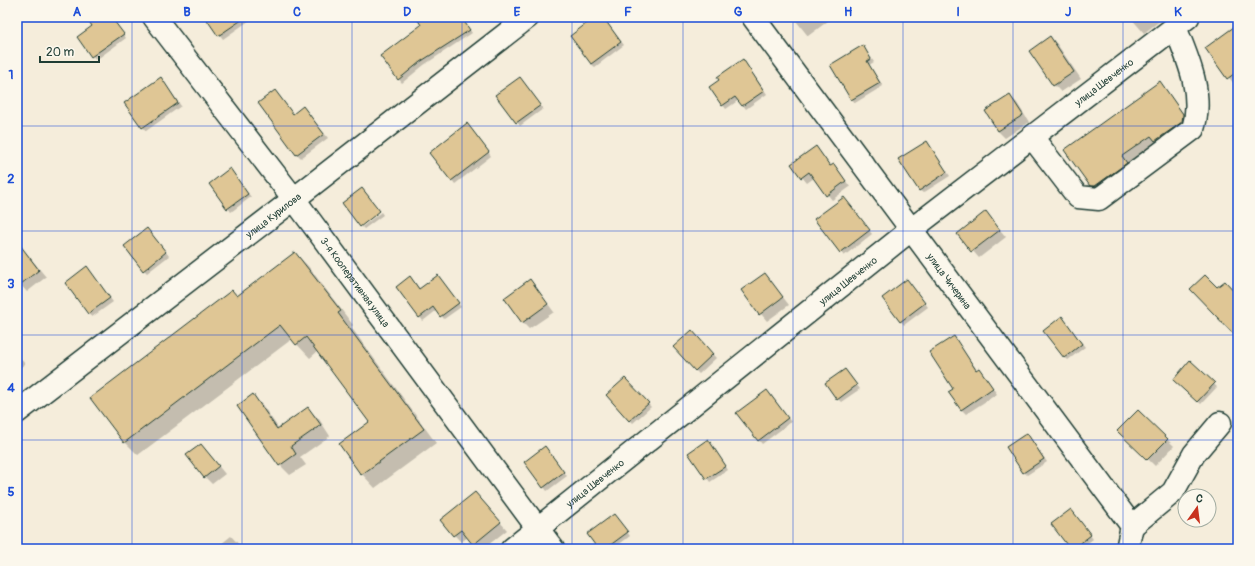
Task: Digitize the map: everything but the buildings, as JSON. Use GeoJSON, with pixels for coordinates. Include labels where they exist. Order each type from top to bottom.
{"type":"FeatureCollection","features":[{"type":"Feature","properties":{"kind":"street","name":"3-я Кооперативная улица"},"geometry":{"type":"LineString","coordinates":[[154,17],[294,200],[553,549]]}},
{"type":"Feature","properties":{"kind":"street","name":"улица Курилова"},"geometry":{"type":"LineString","coordinates":[[17,412],[294,200],[528,17]]}},
{"type":"Feature","properties":{"kind":"street","name":"улица Чичерина"},"geometry":{"type":"LineString","coordinates":[[753,17],[1132,526]]}},
{"type":"Feature","properties":{"kind":"street","name":"улица Шевченко"},"geometry":{"type":"LineString","coordinates":[[512,549],[537,527],[912,229],[1181,22]]}},
{"type":"Feature","properties":{"kind":"street"},"geometry":{"type":"LineString","coordinates":[[1032,137],[1078,197],[1099,199],[1193,129],[1197,115],[1192,71],[1181,22]]}},
{"type":"Feature","properties":{"kind":"street"},"geometry":{"type":"LineString","coordinates":[[1127,549],[1132,526],[1173,492],[1194,454],[1220,423]]}}]}
